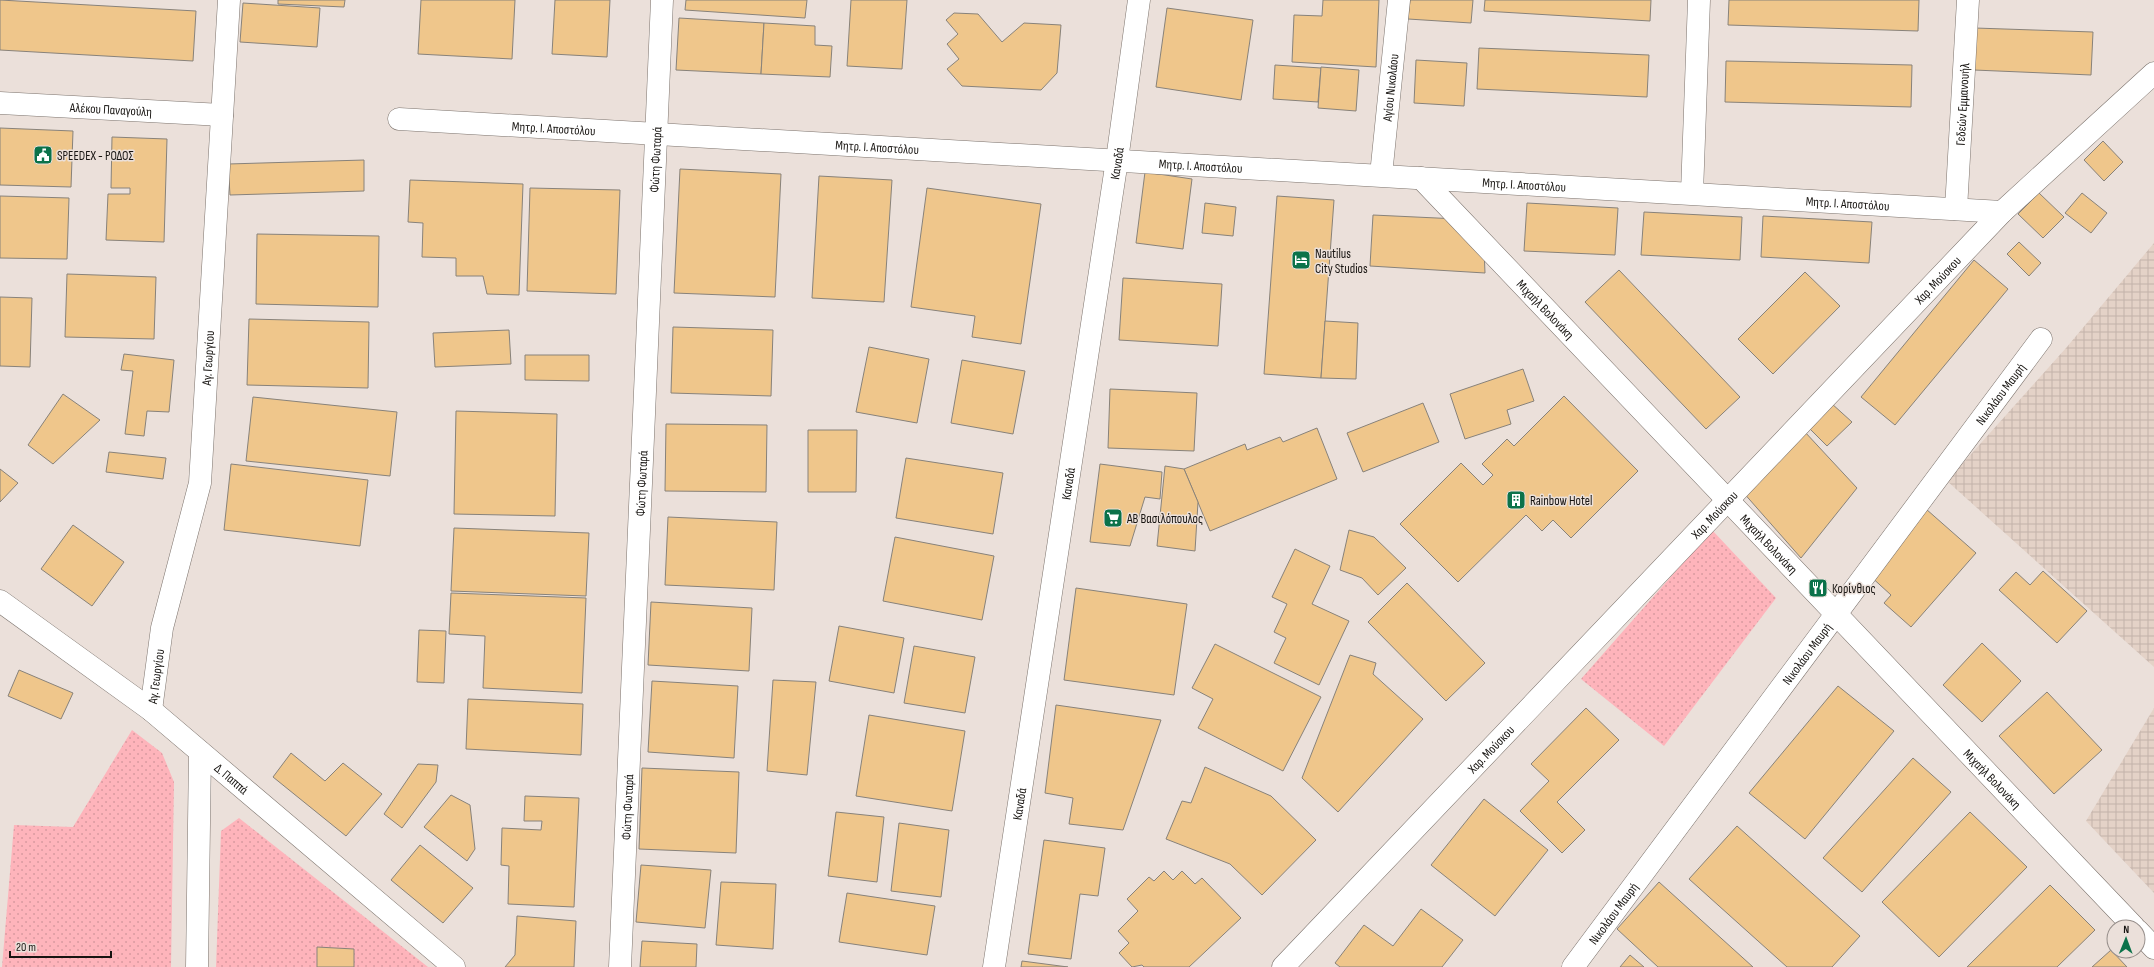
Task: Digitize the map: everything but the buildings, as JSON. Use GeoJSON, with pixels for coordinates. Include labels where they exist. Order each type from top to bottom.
{"type":"FeatureCollection","features":[{"type":"Feature","properties":{"kind":"street","name":"Αγ. Γεωργίου"},"geometry":{"type":"LineString","coordinates":[[151,710],[162,628],[200,483],[229,0]]}},
{"type":"Feature","properties":{"kind":"street","name":"Φώτη Φωταρά"},"geometry":{"type":"LineString","coordinates":[[620,967],[662,0]]}},
{"type":"Feature","properties":{"kind":"street","name":"Καναδά"},"geometry":{"type":"LineString","coordinates":[[994,967],[1117,160],[1139,0]]}},
{"type":"Feature","properties":{"kind":"street","name":"Αγίου Νικολάου"},"geometry":{"type":"LineString","coordinates":[[1381,175],[1399,0]]}},
{"type":"Feature","properties":{"kind":"street"},"geometry":{"type":"LineString","coordinates":[[1692,193],[1699,0]]}},
{"type":"Feature","properties":{"kind":"street","name":"Γεδεών Εμμανουήλ"},"geometry":{"type":"LineString","coordinates":[[1956,208],[1968,0]]}},
{"type":"Feature","properties":{"kind":"street","name":"Χαρ. Μούσκου"},"geometry":{"type":"LineString","coordinates":[[1283,967],[2002,212],[2154,72]]}},
{"type":"Feature","properties":{"kind":"street","name":"Αλέκου Παναγούλη"},"geometry":{"type":"LineString","coordinates":[[0,103],[222,115]]}},
{"type":"Feature","properties":{"kind":"street","name":"Μητρ. Ι. Αποστόλου"},"geometry":{"type":"LineString","coordinates":[[399,119],[1956,208],[2002,212]]}},
{"type":"Feature","properties":{"kind":"street","name":"Μιχαήλ Βολονάκη"},"geometry":{"type":"LineString","coordinates":[[1421,178],[1837,613],[2126,919]]}},
{"type":"Feature","properties":{"kind":"street","name":"Νικολάου Μαυρή"},"geometry":{"type":"LineString","coordinates":[[1572,967],[2041,340]]}},
{"type":"Feature","properties":{"kind":"street","name":"Δ. Παππά"},"geometry":{"type":"LineString","coordinates":[[0,601],[151,710],[454,967]]}},
{"type":"Feature","properties":{"kind":"street"},"geometry":{"type":"LineString","coordinates":[[197,967],[200,752]]}},
{"type":"Feature","properties":{"kind":"street"},"geometry":{"type":"LineString","coordinates":[[2146,940],[2154,948]]}},
{"type":"Feature","properties":{"kind":"shaded area"},"geometry":{"type":"Polygon","coordinates":[[[2154,243],[2154,667],[1947,481],[2066,348],[2154,243]]]}},
{"type":"Feature","properties":{"kind":"shaded area"},"geometry":{"type":"Polygon","coordinates":[[[1712,530],[1776,598],[1664,746],[1581,679],[1712,530]]]}},
{"type":"Feature","properties":{"kind":"shaded area"},"geometry":{"type":"Polygon","coordinates":[[[2154,708],[2154,893],[2086,821],[2154,708]]]}},
{"type":"Feature","properties":{"kind":"shaded area"},"geometry":{"type":"Polygon","coordinates":[[[132,730],[162,753],[174,782],[171,967],[2,967],[14,825],[73,827],[132,730]]]}},
{"type":"Feature","properties":{"kind":"shaded area"},"geometry":{"type":"Polygon","coordinates":[[[239,818],[428,967],[216,967],[221,831],[239,818]]]}},
{"type":"Feature","properties":{"kind":"place","name":"SPEEDEX - ΡΟΔΟΣ"},"geometry":{"type":"Point","coordinates":[43,155]}},
{"type":"Feature","properties":{"kind":"place","name":"Nautilus City Studios"},"geometry":{"type":"Point","coordinates":[1301,260]}},
{"type":"Feature","properties":{"kind":"place","name":"Rainbow Hotel"},"geometry":{"type":"Point","coordinates":[1516,500]}},
{"type":"Feature","properties":{"kind":"place","name":"ΑΒ Βασιλόπουλος"},"geometry":{"type":"Point","coordinates":[1113,518]}},
{"type":"Feature","properties":{"kind":"place","name":"Κορίνθιος"},"geometry":{"type":"Point","coordinates":[1818,588]}}]}
